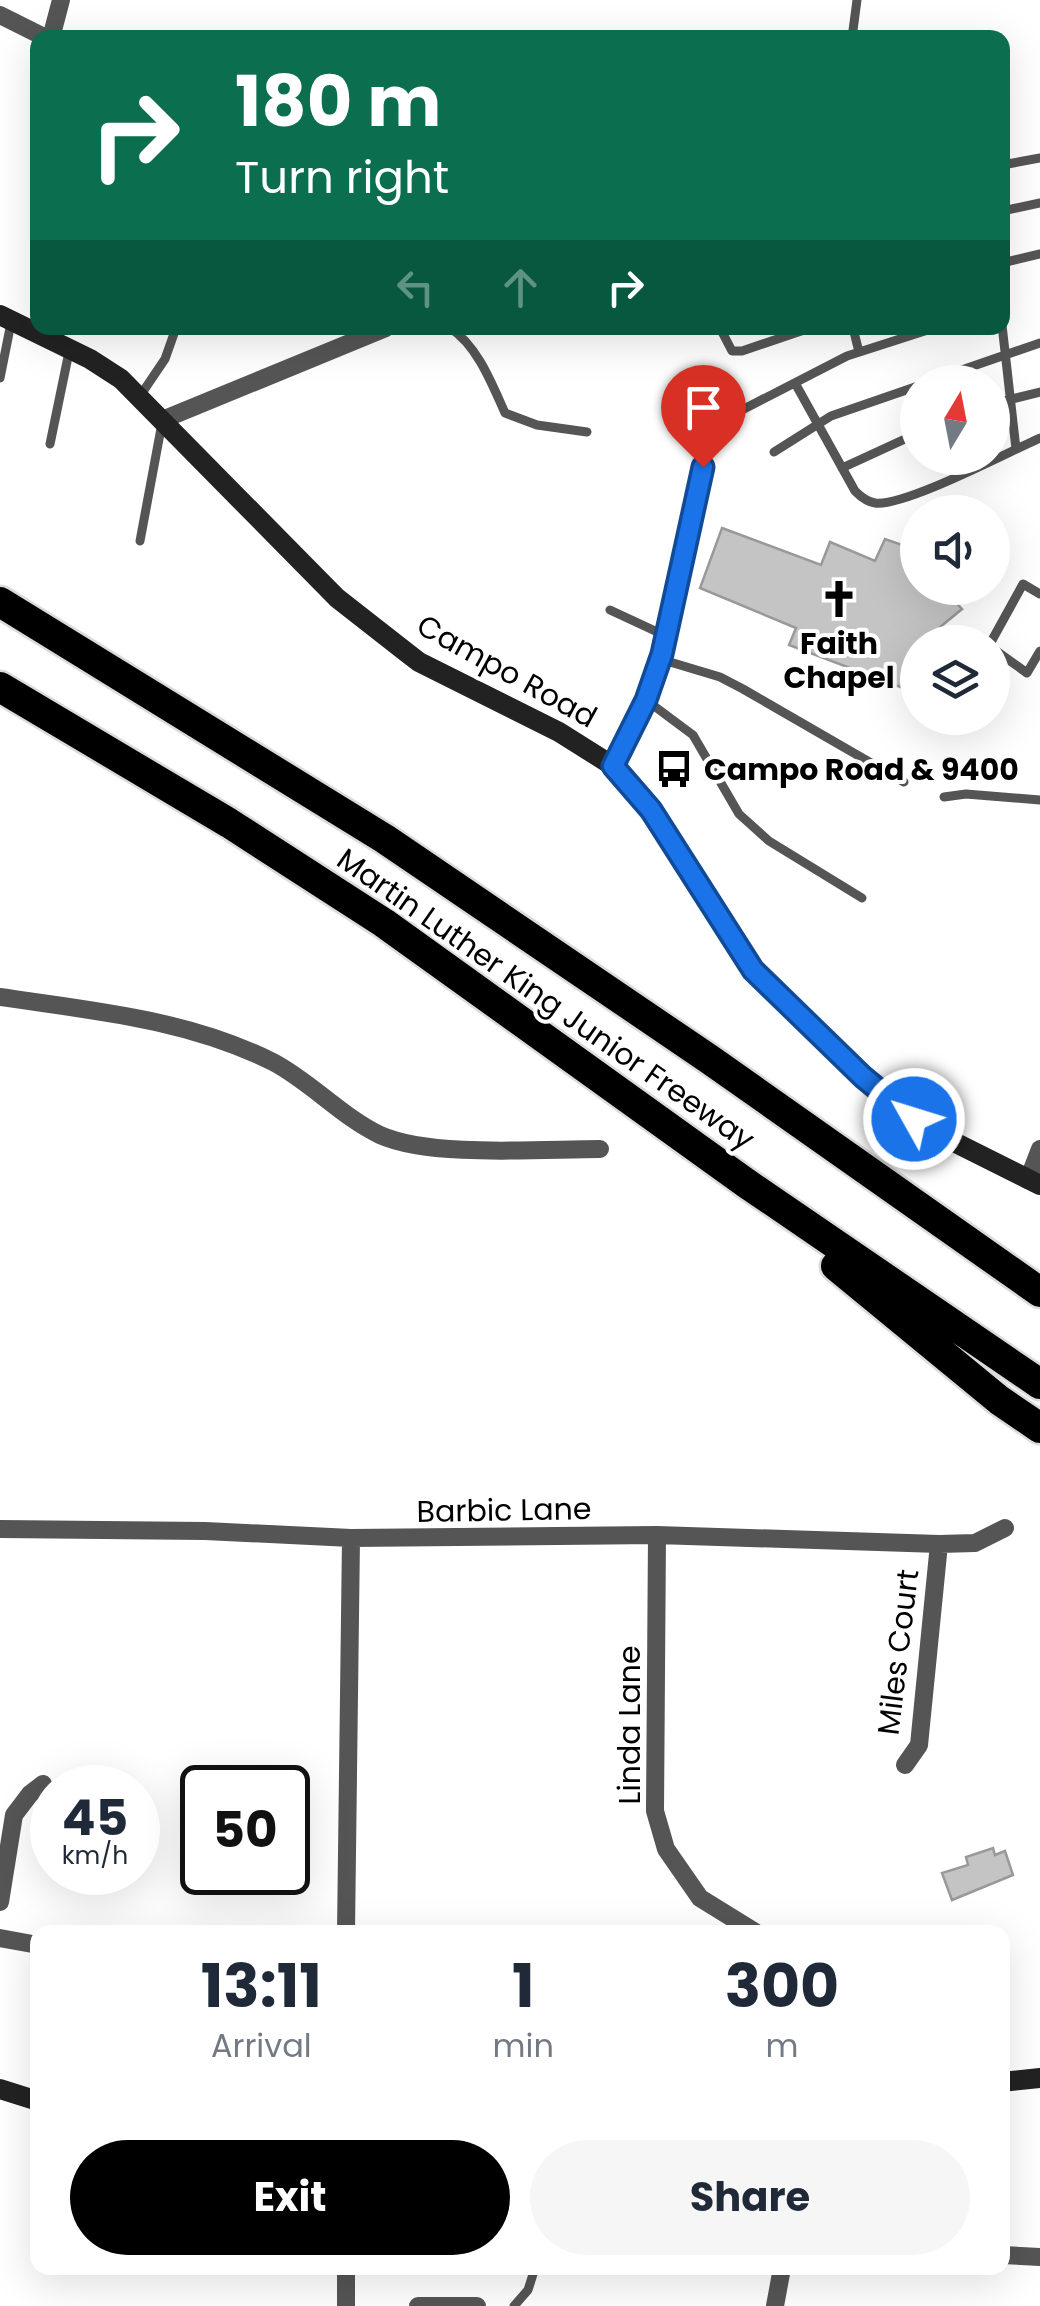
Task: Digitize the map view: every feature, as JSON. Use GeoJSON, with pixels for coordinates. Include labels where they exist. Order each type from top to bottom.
{"type":"FeatureCollection","features":[{"type":"Feature","properties":{"kind":"highway","name":"Martin Luther King Junior Freeway"},"geometry":{"type":"LineString","coordinates":[[0,602],[385,839],[709,1059],[1040,1292]]}},
{"type":"Feature","properties":{"kind":"highway","name":"Martin Luther King Junior Freeway"},"geometry":{"type":"LineString","coordinates":[[0,687],[229,823],[384,924],[547,1043],[1040,1384]]}},
{"type":"Feature","properties":{"kind":"highway"},"geometry":{"type":"LineString","coordinates":[[690,1140],[924,1338],[1040,1428]]}},
{"type":"Feature","properties":{"kind":"main road","name":"Campo Road"},"geometry":{"type":"LineString","coordinates":[[6,318],[30,330]]}},
{"type":"Feature","properties":{"kind":"main road","name":"Campo Road"},"geometry":{"type":"LineString","coordinates":[[41,335],[121,379],[337,598],[419,662],[559,732],[613,766],[651,810],[753,970],[803,1022],[914,1119],[1034,1182]]}},
{"type":"Feature","properties":{"kind":"main road"},"geometry":{"type":"LineString","coordinates":[[1010,2081],[1040,2078]]}},
{"type":"Feature","properties":{"kind":"main road"},"geometry":{"type":"LineString","coordinates":[[0,2089],[30,2098]]}},
{"type":"Feature","properties":{"kind":"street"},"geometry":{"type":"LineString","coordinates":[[51,30],[60,0]]}},
{"type":"Feature","properties":{"kind":"street"},"geometry":{"type":"LineString","coordinates":[[0,15],[31,30]]}},
{"type":"Feature","properties":{"kind":"street"},"geometry":{"type":"LineString","coordinates":[[162,420],[369,335]]}},
{"type":"Feature","properties":{"kind":"street"},"geometry":{"type":"LineString","coordinates":[[0,997],[167,1022],[213,1036],[276,1064],[381,1136],[469,1150],[600,1149]]}},
{"type":"Feature","properties":{"kind":"street"},"geometry":{"type":"LineString","coordinates":[[1034,1182],[1040,1148]]}},
{"type":"Feature","properties":{"kind":"street","name":"Barbic Lane"},"geometry":{"type":"LineString","coordinates":[[0,1529],[205,1531],[351,1538],[656,1535],[939,1544],[974,1543],[1005,1528]]}},
{"type":"Feature","properties":{"kind":"street","name":"Linda Lane"},"geometry":{"type":"LineString","coordinates":[[656,1535],[656,1810],[666,1849],[700,1898],[743,1925]]}},
{"type":"Feature","properties":{"kind":"street"},"geometry":{"type":"LineString","coordinates":[[346,1925],[351,1538]]}},
{"type":"Feature","properties":{"kind":"street","name":"Miles Court"},"geometry":{"type":"LineString","coordinates":[[905,1765],[919,1745],[939,1544]]}},
{"type":"Feature","properties":{"kind":"street"},"geometry":{"type":"LineString","coordinates":[[0,1902],[14,1815],[30,1794]]}},
{"type":"Feature","properties":{"kind":"street"},"geometry":{"type":"LineString","coordinates":[[0,1938],[30,1944]]}},
{"type":"Feature","properties":{"kind":"street"},"geometry":{"type":"LineString","coordinates":[[1010,2255],[1040,2257]]}},
{"type":"Feature","properties":{"kind":"street"},"geometry":{"type":"LineString","coordinates":[[346,2275],[346,2306]]}},
{"type":"Feature","properties":{"kind":"street"},"geometry":{"type":"LineString","coordinates":[[774,2306],[781,2275]]}},
{"type":"Feature","properties":{"kind":"street"},"geometry":{"type":"LineString","coordinates":[[418,2306],[477,2306]]}},
{"type":"Feature","properties":{"kind":"lane"},"geometry":{"type":"LineString","coordinates":[[853,30],[857,0]]}},
{"type":"Feature","properties":{"kind":"lane"},"geometry":{"type":"LineString","coordinates":[[1010,164],[1040,158]]}},
{"type":"Feature","properties":{"kind":"lane"},"geometry":{"type":"LineString","coordinates":[[1010,209],[1040,203]]}},
{"type":"Feature","properties":{"kind":"lane"},"geometry":{"type":"LineString","coordinates":[[1010,260],[1040,254]]}},
{"type":"Feature","properties":{"kind":"lane"},"geometry":{"type":"LineString","coordinates":[[0,378],[6,318]]}},
{"type":"Feature","properties":{"kind":"lane"},"geometry":{"type":"LineString","coordinates":[[140,396],[165,359],[174,335]]}},
{"type":"Feature","properties":{"kind":"lane"},"geometry":{"type":"LineString","coordinates":[[459,335],[486,371],[506,413],[537,425],[587,432]]}},
{"type":"Feature","properties":{"kind":"lane"},"geometry":{"type":"LineString","coordinates":[[723,335],[732,351],[742,351],[789,335]]}},
{"type":"Feature","properties":{"kind":"lane"},"geometry":{"type":"LineString","coordinates":[[855,335],[859,352]]}},
{"type":"Feature","properties":{"kind":"lane"},"geometry":{"type":"LineString","coordinates":[[613,766],[646,700],[660,658],[703,467],[716,438],[740,411],[859,352],[912,335]]}},
{"type":"Feature","properties":{"kind":"lane"},"geometry":{"type":"LineString","coordinates":[[1004,335],[1016,448]]}},
{"type":"Feature","properties":{"kind":"lane"},"geometry":{"type":"LineString","coordinates":[[976,365],[1040,343]]}},
{"type":"Feature","properties":{"kind":"lane"},"geometry":{"type":"LineString","coordinates":[[50,444],[70,349]]}},
{"type":"Feature","properties":{"kind":"lane"},"geometry":{"type":"LineString","coordinates":[[795,383],[854,491],[879,504],[905,497],[1040,438]]}},
{"type":"Feature","properties":{"kind":"lane"},"geometry":{"type":"LineString","coordinates":[[774,452],[831,416],[900,392]]}},
{"type":"Feature","properties":{"kind":"lane"},"geometry":{"type":"LineString","coordinates":[[1011,398],[1040,392]]}},
{"type":"Feature","properties":{"kind":"lane"},"geometry":{"type":"LineString","coordinates":[[140,541],[162,420]]}},
{"type":"Feature","properties":{"kind":"lane"},"geometry":{"type":"LineString","coordinates":[[842,468],[900,441]]}},
{"type":"Feature","properties":{"kind":"lane"},"geometry":{"type":"LineString","coordinates":[[1002,625],[1024,584],[1040,594]]}},
{"type":"Feature","properties":{"kind":"lane"},"geometry":{"type":"LineString","coordinates":[[610,610],[666,636]]}},
{"type":"Feature","properties":{"kind":"lane"},"geometry":{"type":"LineString","coordinates":[[1010,659],[1027,673],[1040,651]]}},
{"type":"Feature","properties":{"kind":"lane"},"geometry":{"type":"LineString","coordinates":[[660,658],[743,688],[904,782]]}},
{"type":"Feature","properties":{"kind":"lane"},"geometry":{"type":"LineString","coordinates":[[646,700],[694,735],[739,814],[768,841],[862,898]]}},
{"type":"Feature","properties":{"kind":"lane"},"geometry":{"type":"LineString","coordinates":[[944,798],[966,794],[1040,800]]}},
{"type":"Feature","properties":{"kind":"lane"},"geometry":{"type":"LineString","coordinates":[[514,2306],[528,2290],[533,2275]]}},
{"type":"Feature","properties":{"kind":"building","name":"Faith Chapel"},"geometry":{"type":"Polygon","coordinates":[[[722,528],[821,565],[830,542],[875,561],[885,539],[900,544],[900,605],[958,605],[962,609],[943,625],[900,625],[900,687],[789,645],[796,628],[700,588],[722,528]]]}},
{"type":"Feature","properties":{"kind":"building"},"geometry":{"type":"Polygon","coordinates":[[[993,1848],[995,1855],[1005,1851],[1013,1875],[952,1900],[942,1873],[968,1865],[966,1857],[993,1848]]]}},
{"type":"Feature","properties":{"kind":"place","name":"Faith Chapel"},"geometry":{"type":"Point","coordinates":[839,599]}},
{"type":"Feature","properties":{"kind":"place","name":"Campo Road & 9400"},"geometry":{"type":"Point","coordinates":[674,769]}},
{"type":"Feature","properties":{"kind":"route"},"geometry":{"type":"LineString","coordinates":[[703,467],[662,654],[650,691],[613,766],[651,810],[753,970],[803,1022],[914,1119]]}}]}
